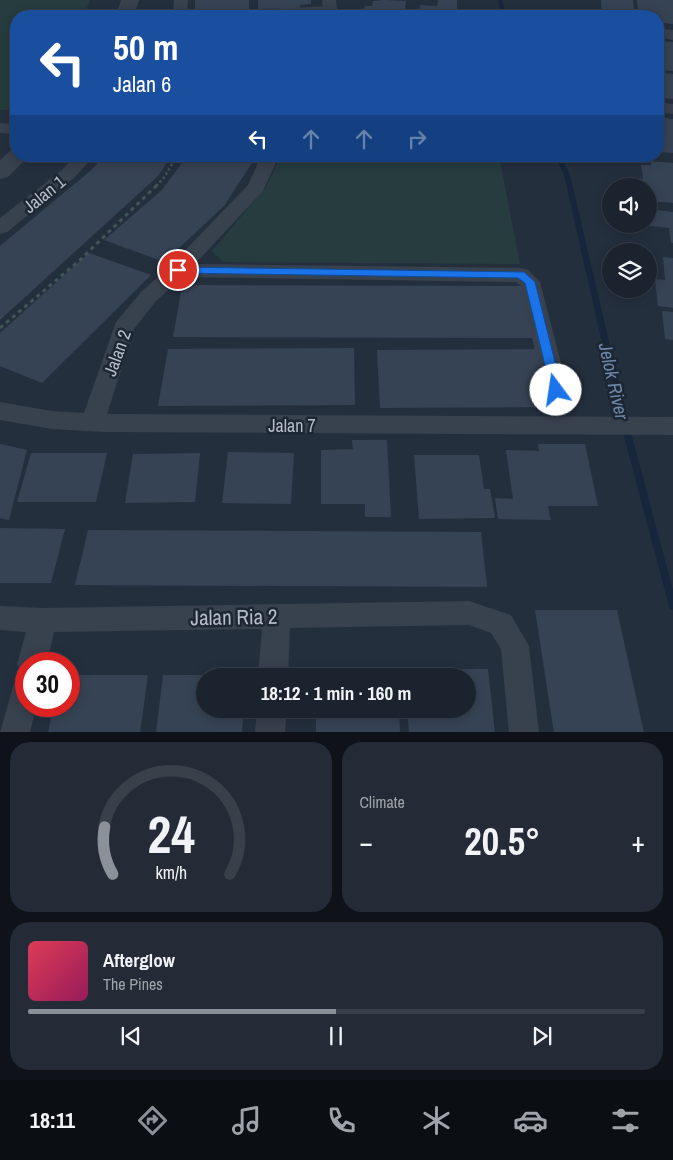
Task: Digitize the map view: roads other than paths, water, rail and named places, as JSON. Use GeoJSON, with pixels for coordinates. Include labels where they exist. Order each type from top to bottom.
{"type":"FeatureCollection","features":[{"type":"Feature","properties":{"kind":"street","name":"Jalan 1"},"geometry":{"type":"LineString","coordinates":[[0,228],[68,174],[79,162]]}},
{"type":"Feature","properties":{"kind":"street","name":"Jalan 2"},"geometry":{"type":"LineString","coordinates":[[93,421],[124,327],[149,296],[178,270],[256,187],[267,162]]}},
{"type":"Feature","properties":{"kind":"street"},"geometry":{"type":"LineString","coordinates":[[178,270],[521,275],[530,282],[556,390]]}},
{"type":"Feature","properties":{"kind":"street","name":"Jalan 7"},"geometry":{"type":"LineString","coordinates":[[0,411],[31,419],[264,425],[673,426]]}},
{"type":"Feature","properties":{"kind":"street","name":"Jalan Ria 2"},"geometry":{"type":"LineString","coordinates":[[0,618],[43,620],[469,613],[501,624],[514,646],[524,732]]}},
{"type":"Feature","properties":{"kind":"street"},"geometry":{"type":"LineString","coordinates":[[274,668],[277,617]]}},
{"type":"Feature","properties":{"kind":"street"},"geometry":{"type":"LineString","coordinates":[[35,652],[43,620]]}},
{"type":"Feature","properties":{"kind":"street"},"geometry":{"type":"LineString","coordinates":[[15,732],[19,717]]}},
{"type":"Feature","properties":{"kind":"street"},"geometry":{"type":"LineString","coordinates":[[270,732],[271,718]]}},
{"type":"Feature","properties":{"kind":"lane"},"geometry":{"type":"LineString","coordinates":[[180,10],[330,8]]}},
{"type":"Feature","properties":{"kind":"waterway","name":"Jelok River"},"geometry":{"type":"LineString","coordinates":[[500,0],[502,10]]}},
{"type":"Feature","properties":{"kind":"waterway","name":"Jelok River"},"geometry":{"type":"LineString","coordinates":[[561,162],[567,175],[622,414],[673,606]]}}]}
